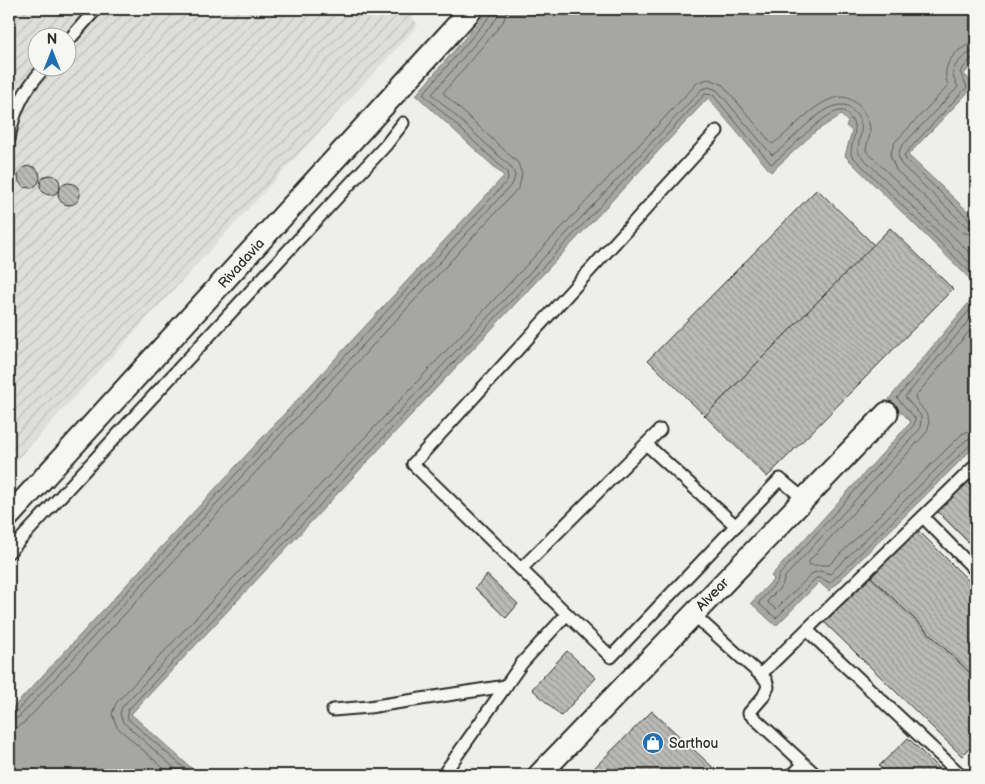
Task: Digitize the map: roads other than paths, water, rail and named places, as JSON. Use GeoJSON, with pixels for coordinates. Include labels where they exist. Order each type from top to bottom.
{"type":"FeatureCollection","features":[{"type":"Feature","properties":{"kind":"street","name":"Rivadavia"},"geometry":{"type":"LineString","coordinates":[[9,516],[472,9]]}},
{"type":"Feature","properties":{"kind":"street","name":"Alvear"},"geometry":{"type":"LineString","coordinates":[[539,775],[887,413]]}},
{"type":"Feature","properties":{"kind":"lane"},"geometry":{"type":"LineString","coordinates":[[78,30],[96,9]]}},
{"type":"Feature","properties":{"kind":"lane"},"geometry":{"type":"LineString","coordinates":[[9,140],[11,125],[22,94],[36,78]]}},
{"type":"Feature","properties":{"kind":"lane"},"geometry":{"type":"LineString","coordinates":[[9,552],[386,145],[403,123]]}},
{"type":"Feature","properties":{"kind":"lane"},"geometry":{"type":"LineString","coordinates":[[717,131],[413,464],[611,657],[780,479],[804,498]]}},
{"type":"Feature","properties":{"kind":"lane"},"geometry":{"type":"LineString","coordinates":[[521,569],[660,430]]}},
{"type":"Feature","properties":{"kind":"lane"},"geometry":{"type":"LineString","coordinates":[[646,444],[736,526]]}},
{"type":"Feature","properties":{"kind":"lane"},"geometry":{"type":"LineString","coordinates":[[761,674],[976,465]]}},
{"type":"Feature","properties":{"kind":"lane"},"geometry":{"type":"LineString","coordinates":[[923,518],[976,571]]}},
{"type":"Feature","properties":{"kind":"lane"},"geometry":{"type":"LineString","coordinates":[[443,775],[522,664],[567,614]]}},
{"type":"Feature","properties":{"kind":"lane"},"geometry":{"type":"LineString","coordinates":[[693,614],[766,680],[768,687],[763,697],[749,713],[816,775]]}},
{"type":"Feature","properties":{"kind":"lane"},"geometry":{"type":"LineString","coordinates":[[808,630],[960,775]]}},
{"type":"Feature","properties":{"kind":"lane"},"geometry":{"type":"LineString","coordinates":[[333,710],[369,707],[506,686]]}},
{"type":"Feature","properties":{"kind":"lane"},"geometry":{"type":"LineString","coordinates":[[792,775],[804,764]]}},
{"type":"Feature","properties":{"kind":"water"},"geometry":{"type":"Polygon","coordinates":[[[490,9],[976,9],[976,60],[964,74],[975,85],[908,155],[976,219],[976,285],[845,156],[852,131],[846,126],[848,122],[841,115],[816,131],[771,172],[708,98],[131,714],[199,775],[9,775],[9,712],[504,176],[416,95],[490,9]]]}},
{"type":"Feature","properties":{"kind":"water"},"geometry":{"type":"Polygon","coordinates":[[[976,294],[976,445],[829,591],[819,582],[776,626],[751,603],[774,579],[771,576],[911,422],[889,399],[976,294]]]}},
{"type":"Feature","properties":{"kind":"place","name":"Sarthou"},"geometry":{"type":"Point","coordinates":[653,743]}}]}
